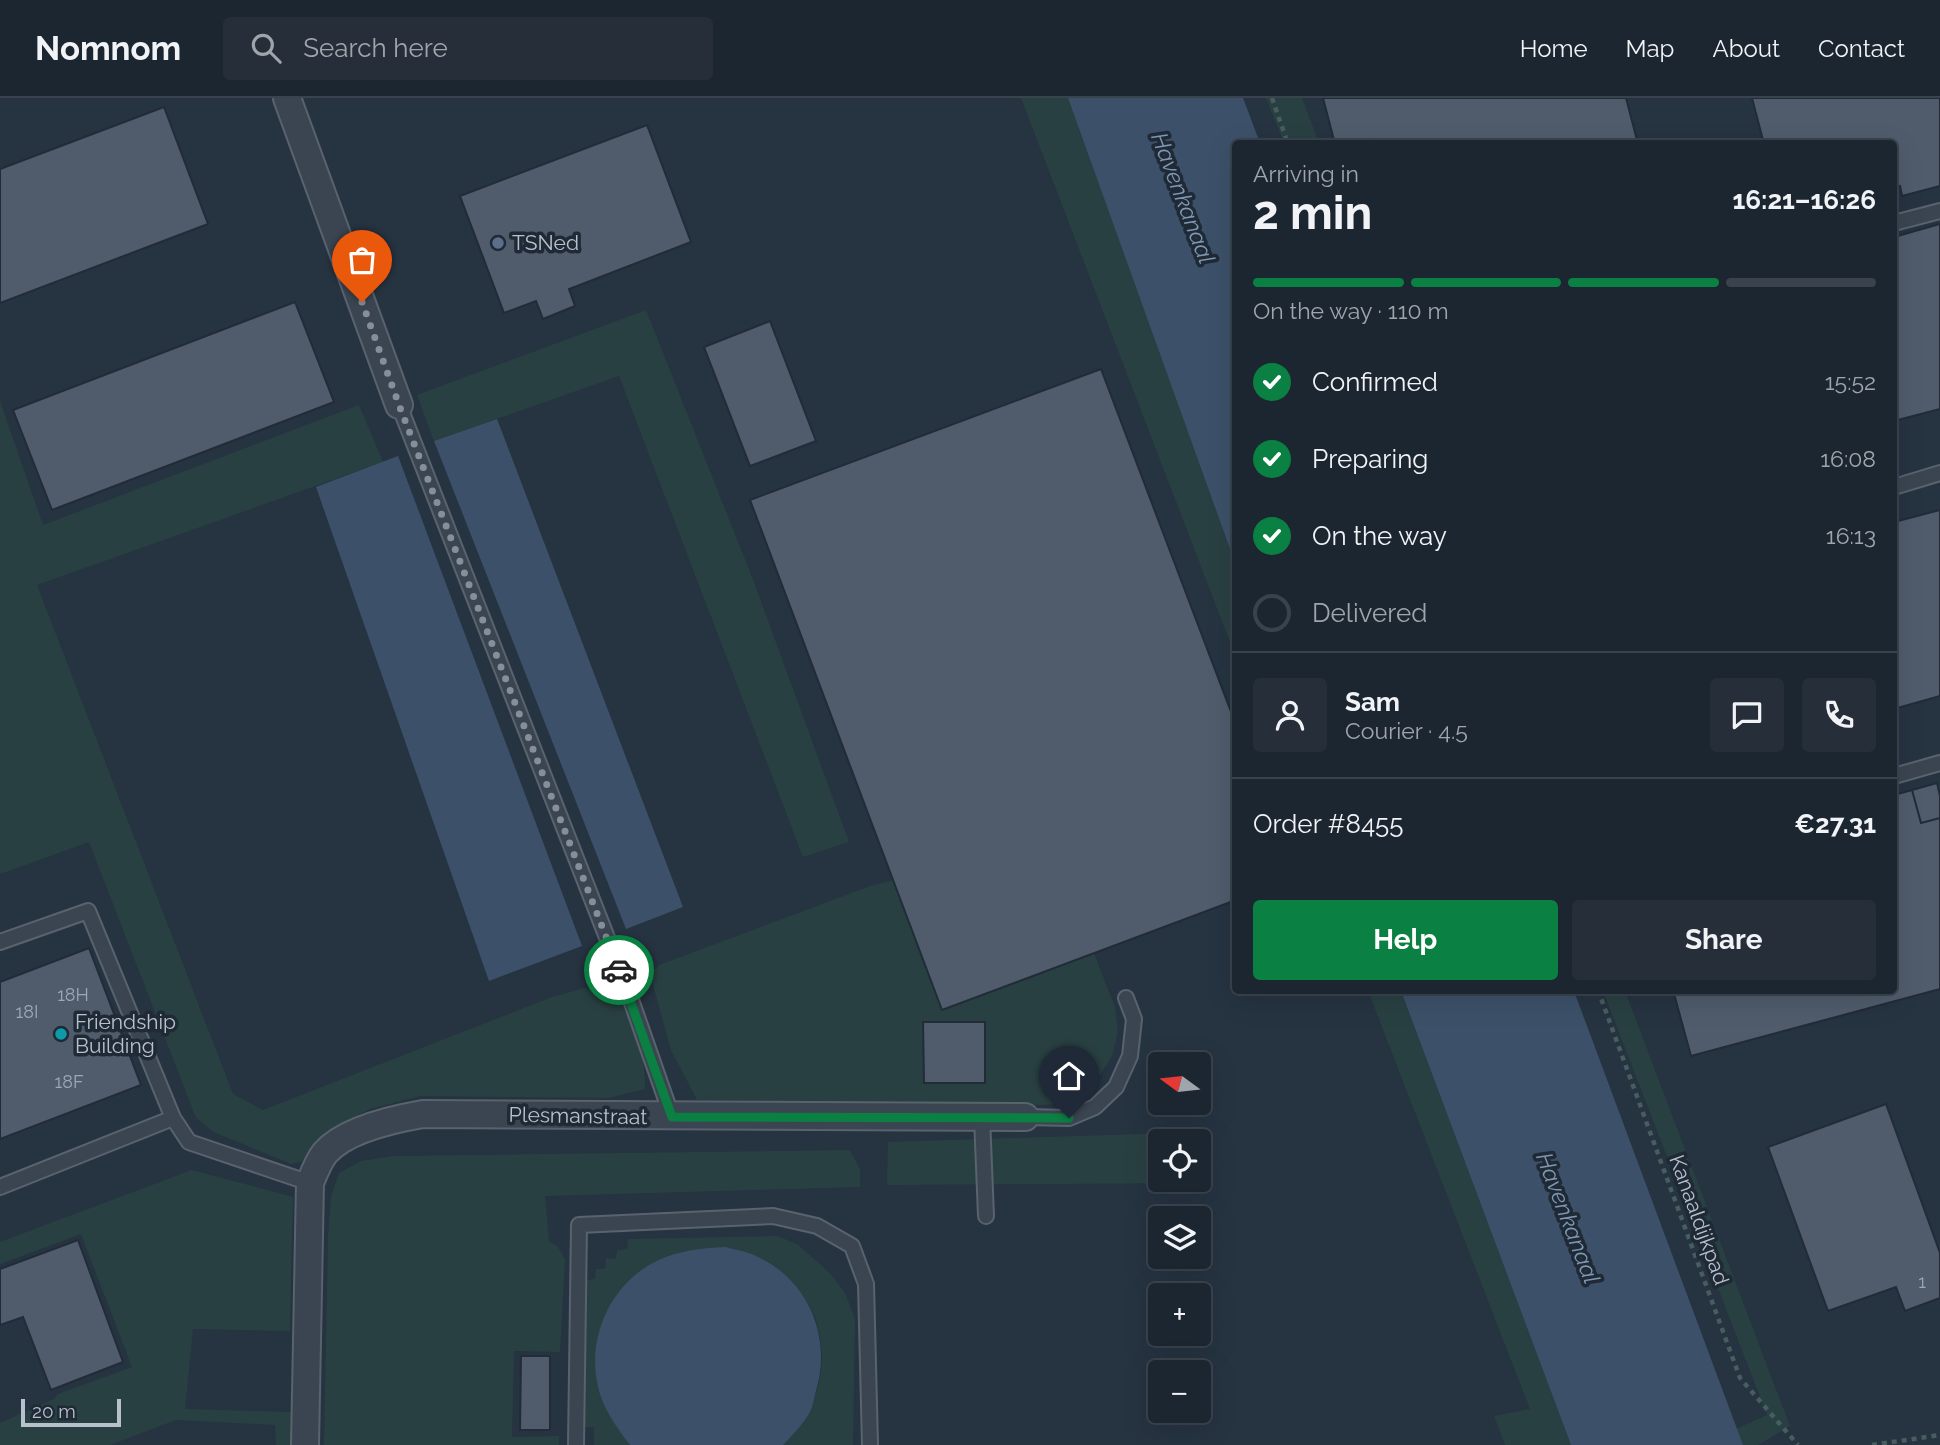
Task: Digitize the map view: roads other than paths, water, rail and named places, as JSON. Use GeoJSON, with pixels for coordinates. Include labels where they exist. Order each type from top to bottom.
{"type":"FeatureCollection","features":[{"type":"Feature","properties":{"kind":"street"},"geometry":{"type":"LineString","coordinates":[[287,98],[399,405]]}},
{"type":"Feature","properties":{"kind":"street","name":"Plesmanstraat"},"geometry":{"type":"LineString","coordinates":[[305,1445],[310,1183],[327,1151],[382,1122],[422,1114],[1026,1117]]}},
{"type":"Feature","properties":{"kind":"lane"},"geometry":{"type":"LineString","coordinates":[[1897,222],[1940,211]]}},
{"type":"Feature","properties":{"kind":"lane"},"geometry":{"type":"LineString","coordinates":[[399,405],[629,994],[672,1117]]}},
{"type":"Feature","properties":{"kind":"lane"},"geometry":{"type":"LineString","coordinates":[[1897,486],[1940,473]]}},
{"type":"Feature","properties":{"kind":"lane"},"geometry":{"type":"LineString","coordinates":[[1897,775],[1940,763]]}},
{"type":"Feature","properties":{"kind":"lane"},"geometry":{"type":"LineString","coordinates":[[0,942],[89,911],[173,1118],[189,1142],[310,1183]]}},
{"type":"Feature","properties":{"kind":"lane","name":"Plesmanstraat"},"geometry":{"type":"LineString","coordinates":[[1026,1117],[1069,1118],[1095,1107],[1116,1087],[1130,1056],[1134,1019],[1126,998]]}},
{"type":"Feature","properties":{"kind":"lane"},"geometry":{"type":"LineString","coordinates":[[982,1117],[986,1216]]}},
{"type":"Feature","properties":{"kind":"lane"},"geometry":{"type":"LineString","coordinates":[[0,1187],[173,1118]]}},
{"type":"Feature","properties":{"kind":"lane"},"geometry":{"type":"LineString","coordinates":[[576,1445],[579,1225],[773,1216],[817,1226],[852,1246],[866,1284],[870,1445]]}},
{"type":"Feature","properties":{"kind":"water","name":"Havenkanaal"},"geometry":{"type":"Polygon","coordinates":[[[1068,98],[1243,98],[1259,140],[1232,140],[1232,555],[1068,98]]]}},
{"type":"Feature","properties":{"kind":"water"},"geometry":{"type":"Polygon","coordinates":[[[497,419],[683,907],[626,929],[434,441],[497,419]]]}},
{"type":"Feature","properties":{"kind":"water"},"geometry":{"type":"Polygon","coordinates":[[[398,456],[582,946],[489,981],[316,487],[398,456]]]}},
{"type":"Feature","properties":{"kind":"water","name":"Havenkanaal"},"geometry":{"type":"Polygon","coordinates":[[[1402,994],[1575,994],[1743,1445],[1571,1445],[1402,994]]]}},
{"type":"Feature","properties":{"kind":"water"},"geometry":{"type":"Polygon","coordinates":[[[725,1247],[752,1254],[774,1266],[790,1280],[812,1312],[821,1350],[820,1371],[810,1412],[783,1445],[630,1445],[606,1408],[596,1373],[599,1332],[606,1312],[631,1279],[647,1266],[680,1253],[725,1247]]]}},
{"type":"Feature","properties":{"kind":"place","name":"TSNed"},"geometry":{"type":"Point","coordinates":[498,243]}},
{"type":"Feature","properties":{"kind":"place","name":"Friendship Building"},"geometry":{"type":"Point","coordinates":[61,1034]}}]}
